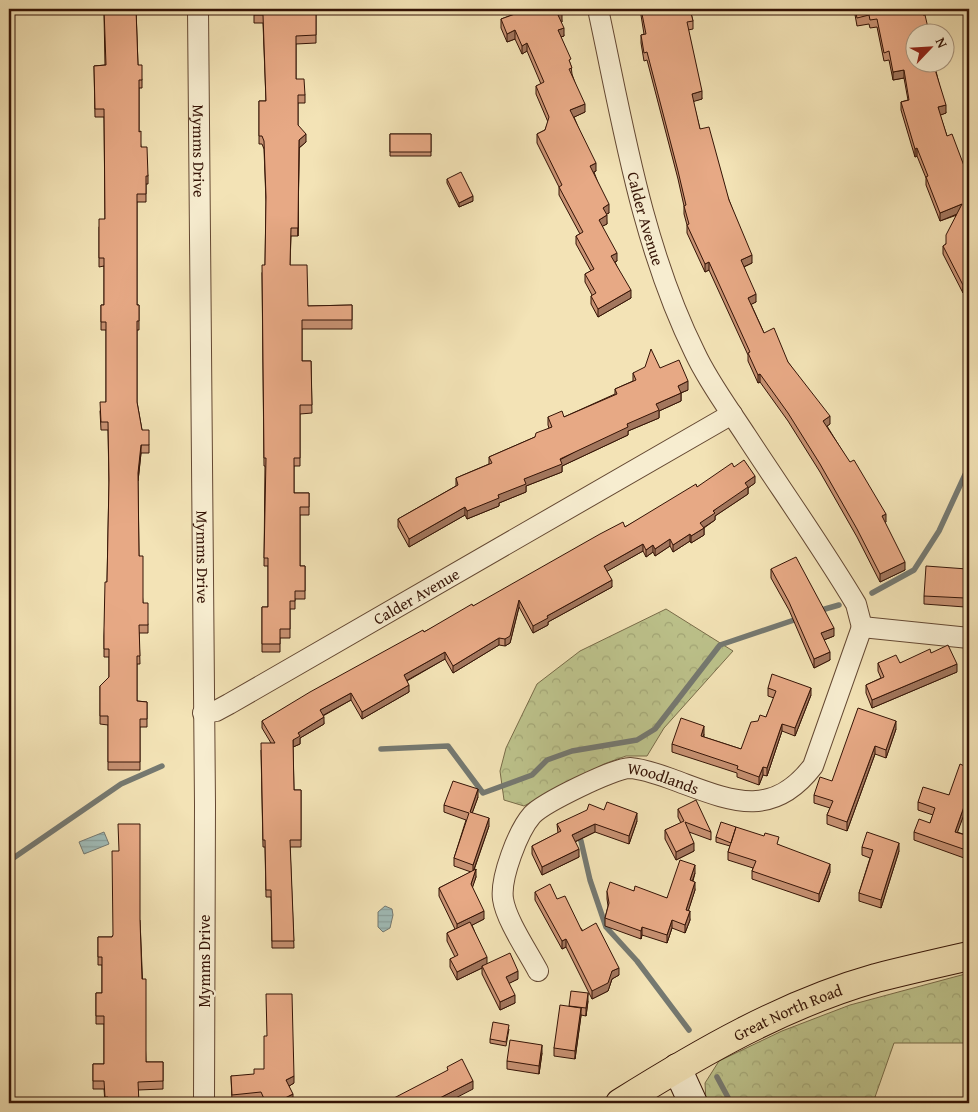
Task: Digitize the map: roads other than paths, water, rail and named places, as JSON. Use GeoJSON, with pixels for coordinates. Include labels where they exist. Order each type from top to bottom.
{"type":"FeatureCollection","features":[{"type":"Feature","properties":{"kind":"main road","name":"Great North Road"},"geometry":{"type":"LineString","coordinates":[[620,1103],[732,1037],[799,1006],[875,979],[969,956]]}},
{"type":"Feature","properties":{"kind":"street","name":"Mymms Drive"},"geometry":{"type":"LineString","coordinates":[[198,9],[204,1103]]}},
{"type":"Feature","properties":{"kind":"street","name":"Calder Avenue"},"geometry":{"type":"LineString","coordinates":[[598,9],[645,216],[659,268],[695,354],[856,604],[862,627]]}},
{"type":"Feature","properties":{"kind":"street","name":"Calder Avenue"},"geometry":{"type":"LineString","coordinates":[[203,713],[216,711],[229,704],[732,414]]}},
{"type":"Feature","properties":{"kind":"street"},"geometry":{"type":"LineString","coordinates":[[862,627],[969,638]]}},
{"type":"Feature","properties":{"kind":"street","name":"Woodlands"},"geometry":{"type":"LineString","coordinates":[[538,971],[503,900],[504,880],[520,834],[532,814],[604,775],[629,768],[654,772],[746,802],[764,801],[787,792],[802,781],[813,766],[862,627]]}},
{"type":"Feature","properties":{"kind":"street"},"geometry":{"type":"LineString","coordinates":[[677,1068],[693,1103]]}},
{"type":"Feature","properties":{"kind":"water"},"geometry":{"type":"Polygon","coordinates":[[[104,832],[109,844],[84,854],[79,842],[104,832]]]}},
{"type":"Feature","properties":{"kind":"water"},"geometry":{"type":"Polygon","coordinates":[[[385,906],[392,909],[393,915],[390,928],[383,932],[378,927],[378,912],[385,906]]]}},
{"type":"Feature","properties":{"kind":"waterway"},"geometry":{"type":"LineString","coordinates":[[872,593],[914,570],[939,531],[969,466]]}},
{"type":"Feature","properties":{"kind":"waterway"},"geometry":{"type":"LineString","coordinates":[[818,611],[839,605]]}},
{"type":"Feature","properties":{"kind":"waterway"},"geometry":{"type":"LineString","coordinates":[[381,749],[448,746],[483,793],[532,775],[547,760],[572,751],[637,740],[655,729],[720,645],[800,618]]}},
{"type":"Feature","properties":{"kind":"waterway"},"geometry":{"type":"LineString","coordinates":[[9,861],[121,784],[162,766]]}},
{"type":"Feature","properties":{"kind":"waterway"},"geometry":{"type":"LineString","coordinates":[[577,833],[606,927],[637,961],[689,1030]]}},
{"type":"Feature","properties":{"kind":"waterway"},"geometry":{"type":"LineString","coordinates":[[717,1077],[731,1103]]}}]}
